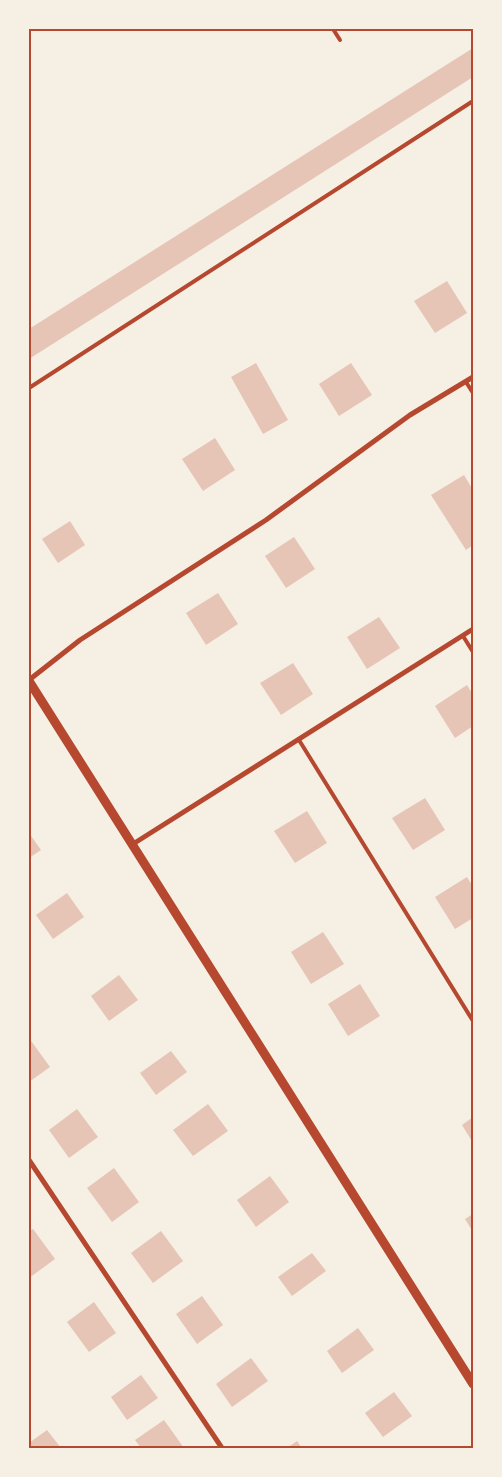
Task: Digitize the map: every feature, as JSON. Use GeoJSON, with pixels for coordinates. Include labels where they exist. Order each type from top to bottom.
{"type":"FeatureCollection","features":[{"type":"Feature","properties":{"kind":"street"},"geometry":{"type":"LineString","coordinates":[[473,377],[410,414],[266,520],[80,640],[29,681],[473,1384]]}},
{"type":"Feature","properties":{"kind":"street"},"geometry":{"type":"LineString","coordinates":[[133,844],[473,629]]}},
{"type":"Feature","properties":{"kind":"street"},"geometry":{"type":"LineString","coordinates":[[29,1160],[222,1448]]}},
{"type":"Feature","properties":{"kind":"lane"},"geometry":{"type":"LineString","coordinates":[[333,29],[340,40]]}},
{"type":"Feature","properties":{"kind":"lane"},"geometry":{"type":"LineString","coordinates":[[29,388],[473,102]]}},
{"type":"Feature","properties":{"kind":"lane"},"geometry":{"type":"LineString","coordinates":[[466,382],[473,393]]}},
{"type":"Feature","properties":{"kind":"lane"},"geometry":{"type":"LineString","coordinates":[[463,636],[473,652]]}},
{"type":"Feature","properties":{"kind":"lane"},"geometry":{"type":"LineString","coordinates":[[299,740],[473,1021]]}},
{"type":"Feature","properties":{"kind":"building"},"geometry":{"type":"Polygon","coordinates":[[[473,48],[473,77],[29,359],[29,329],[473,48]]]}},
{"type":"Feature","properties":{"kind":"building"},"geometry":{"type":"Polygon","coordinates":[[[447,281],[467,313],[435,333],[414,301],[447,281]]]}},
{"type":"Feature","properties":{"kind":"building"},"geometry":{"type":"Polygon","coordinates":[[[256,363],[288,420],[263,434],[231,377],[256,363]]]}},
{"type":"Feature","properties":{"kind":"building"},"geometry":{"type":"Polygon","coordinates":[[[351,363],[372,395],[339,416],[319,384],[351,363]]]}},
{"type":"Feature","properties":{"kind":"building"},"geometry":{"type":"Polygon","coordinates":[[[215,438],[235,470],[203,491],[182,459],[215,438]]]}},
{"type":"Feature","properties":{"kind":"building"},"geometry":{"type":"Polygon","coordinates":[[[464,475],[473,490],[473,545],[466,550],[431,495],[464,475]]]}},
{"type":"Feature","properties":{"kind":"building"},"geometry":{"type":"Polygon","coordinates":[[[70,521],[85,545],[58,563],[42,539],[70,521]]]}},
{"type":"Feature","properties":{"kind":"building"},"geometry":{"type":"Polygon","coordinates":[[[294,537],[315,569],[286,588],[265,556],[294,537]]]}},
{"type":"Feature","properties":{"kind":"building"},"geometry":{"type":"Polygon","coordinates":[[[218,593],[238,624],[206,645],[186,613],[218,593]]]}},
{"type":"Feature","properties":{"kind":"building"},"geometry":{"type":"Polygon","coordinates":[[[379,617],[400,648],[367,669],[347,637],[379,617]]]}},
{"type":"Feature","properties":{"kind":"building"},"geometry":{"type":"Polygon","coordinates":[[[293,663],[313,694],[281,715],[260,683],[293,663]]]}},
{"type":"Feature","properties":{"kind":"building"},"geometry":{"type":"Polygon","coordinates":[[[467,685],[473,695],[473,726],[455,738],[435,706],[467,685]]]}},
{"type":"Feature","properties":{"kind":"building"},"geometry":{"type":"Polygon","coordinates":[[[425,798],[445,830],[413,850],[392,818],[425,798]]]}},
{"type":"Feature","properties":{"kind":"building"},"geometry":{"type":"Polygon","coordinates":[[[307,811],[327,843],[295,863],[274,831],[307,811]]]}},
{"type":"Feature","properties":{"kind":"building"},"geometry":{"type":"Polygon","coordinates":[[[29,833],[41,850],[29,858],[29,833]]]}},
{"type":"Feature","properties":{"kind":"building"},"geometry":{"type":"Polygon","coordinates":[[[467,877],[473,887],[473,918],[455,929],[435,897],[467,877]]]}},
{"type":"Feature","properties":{"kind":"building"},"geometry":{"type":"Polygon","coordinates":[[[67,893],[84,917],[53,939],[36,915],[67,893]]]}},
{"type":"Feature","properties":{"kind":"building"},"geometry":{"type":"Polygon","coordinates":[[[323,932],[344,964],[311,984],[291,952],[323,932]]]}},
{"type":"Feature","properties":{"kind":"building"},"geometry":{"type":"Polygon","coordinates":[[[119,975],[138,1000],[109,1021],[91,996],[119,975]]]}},
{"type":"Feature","properties":{"kind":"building"},"geometry":{"type":"Polygon","coordinates":[[[360,984],[380,1016],[348,1036],[328,1004],[360,984]]]}},
{"type":"Feature","properties":{"kind":"building"},"geometry":{"type":"Polygon","coordinates":[[[29,1038],[50,1067],[29,1082],[29,1038]]]}},
{"type":"Feature","properties":{"kind":"building"},"geometry":{"type":"Polygon","coordinates":[[[171,1051],[187,1072],[156,1095],[140,1073],[171,1051]]]}},
{"type":"Feature","properties":{"kind":"building"},"geometry":{"type":"Polygon","coordinates":[[[208,1104],[228,1131],[193,1156],[173,1130],[208,1104]]]}},
{"type":"Feature","properties":{"kind":"building"},"geometry":{"type":"Polygon","coordinates":[[[77,1109],[98,1137],[69,1158],[49,1130],[77,1109]]]}},
{"type":"Feature","properties":{"kind":"building"},"geometry":{"type":"Polygon","coordinates":[[[473,1117],[473,1143],[462,1125],[473,1117]]]}},
{"type":"Feature","properties":{"kind":"building"},"geometry":{"type":"Polygon","coordinates":[[[114,1168],[139,1202],[112,1222],[87,1188],[114,1168]]]}},
{"type":"Feature","properties":{"kind":"building"},"geometry":{"type":"Polygon","coordinates":[[[270,1176],[289,1202],[256,1227],[237,1200],[270,1176]]]}},
{"type":"Feature","properties":{"kind":"building"},"geometry":{"type":"Polygon","coordinates":[[[473,1214],[473,1232],[465,1219],[473,1214]]]}},
{"type":"Feature","properties":{"kind":"building"},"geometry":{"type":"Polygon","coordinates":[[[33,1229],[55,1259],[29,1278],[29,1231],[33,1229]]]}},
{"type":"Feature","properties":{"kind":"building"},"geometry":{"type":"Polygon","coordinates":[[[161,1231],[183,1261],[153,1283],[131,1253],[161,1231]]]}},
{"type":"Feature","properties":{"kind":"building"},"geometry":{"type":"Polygon","coordinates":[[[312,1253],[326,1271],[292,1296],[278,1277],[312,1253]]]}},
{"type":"Feature","properties":{"kind":"building"},"geometry":{"type":"Polygon","coordinates":[[[202,1296],[223,1325],[197,1344],[176,1314],[202,1296]]]}},
{"type":"Feature","properties":{"kind":"building"},"geometry":{"type":"Polygon","coordinates":[[[94,1302],[116,1333],[89,1352],[67,1322],[94,1302]]]}},
{"type":"Feature","properties":{"kind":"building"},"geometry":{"type":"Polygon","coordinates":[[[358,1328],[374,1350],[342,1373],[327,1351],[358,1328]]]}},
{"type":"Feature","properties":{"kind":"building"},"geometry":{"type":"Polygon","coordinates":[[[251,1358],[268,1381],[232,1407],[216,1384],[251,1358]]]}},
{"type":"Feature","properties":{"kind":"building"},"geometry":{"type":"Polygon","coordinates":[[[141,1375],[158,1398],[127,1420],[111,1397],[141,1375]]]}},
{"type":"Feature","properties":{"kind":"building"},"geometry":{"type":"Polygon","coordinates":[[[394,1392],[412,1416],[383,1437],[365,1413],[394,1392]]]}},
{"type":"Feature","properties":{"kind":"building"},"geometry":{"type":"Polygon","coordinates":[[[164,1420],[184,1448],[141,1448],[135,1440],[164,1420]]]}},
{"type":"Feature","properties":{"kind":"building"},"geometry":{"type":"Polygon","coordinates":[[[47,1430],[61,1448],[29,1448],[29,1443],[47,1430]]]}},
{"type":"Feature","properties":{"kind":"building"},"geometry":{"type":"Polygon","coordinates":[[[297,1441],[302,1448],[287,1448],[297,1441]]]}}]}
